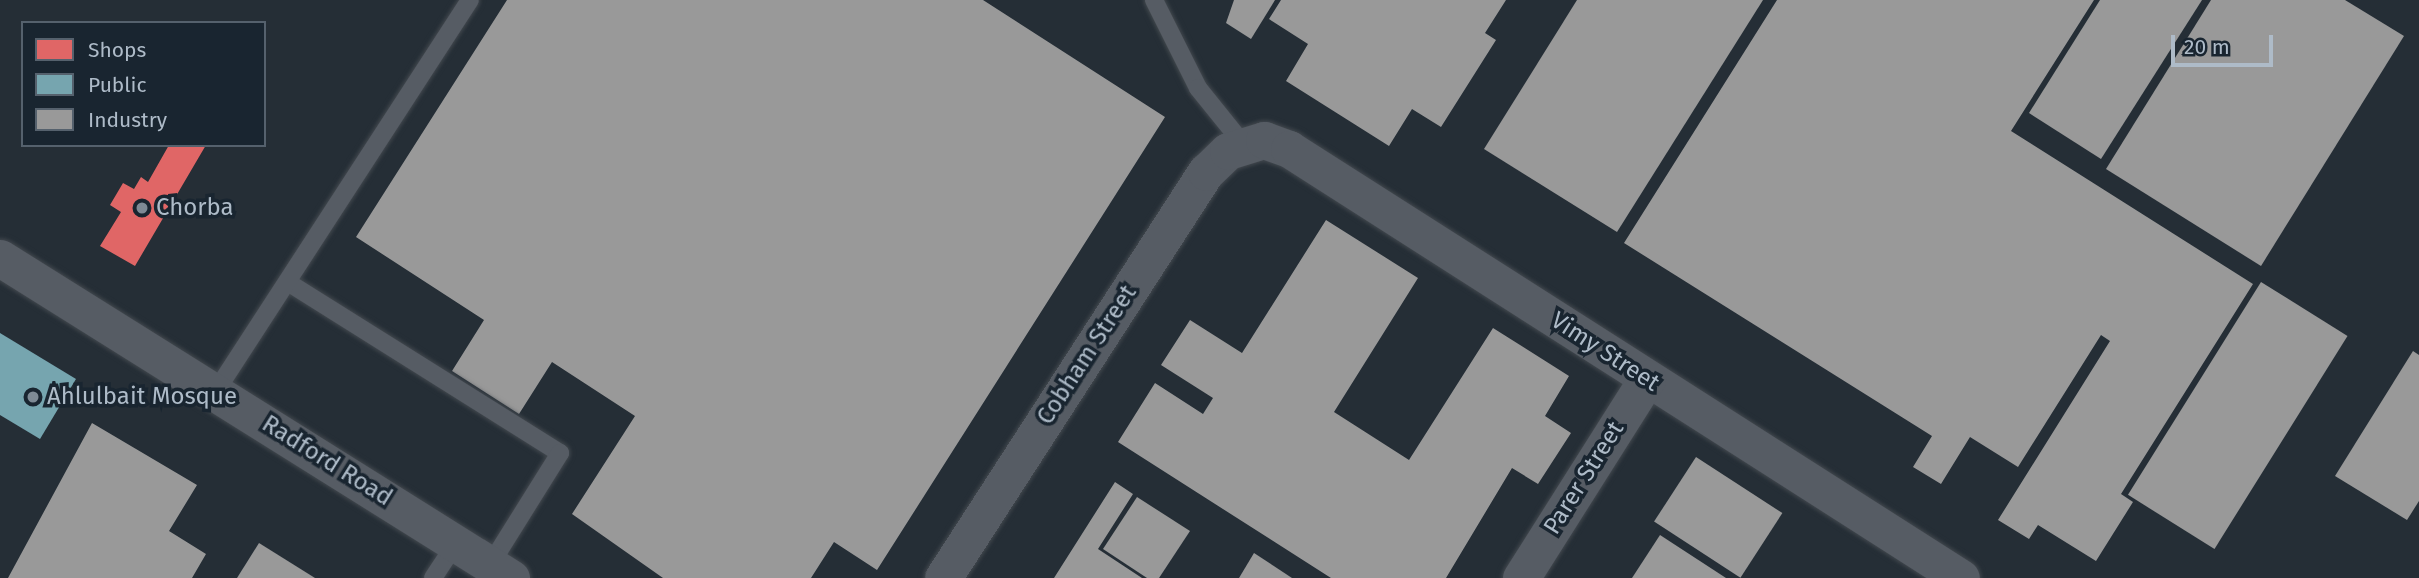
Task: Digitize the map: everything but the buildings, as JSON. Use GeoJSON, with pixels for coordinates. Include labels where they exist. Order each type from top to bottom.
{"type":"FeatureCollection","features":[{"type":"Feature","properties":{"kind":"street","name":"Vimy Street"},"geometry":{"type":"LineString","coordinates":[[1244,145],[1264,140],[1289,149],[1961,578]]}},
{"type":"Feature","properties":{"kind":"street","name":"Cobham Street"},"geometry":{"type":"LineString","coordinates":[[943,578],[1206,172],[1244,145]]}},
{"type":"Feature","properties":{"kind":"street","name":"Radford Road"},"geometry":{"type":"LineString","coordinates":[[0,258],[500,571]]}},
{"type":"Feature","properties":{"kind":"street","name":"Parer Street"},"geometry":{"type":"LineString","coordinates":[[1521,578],[1647,379]]}},
{"type":"Feature","properties":{"kind":"lane"},"geometry":{"type":"LineString","coordinates":[[216,391],[289,283],[470,0]]}},
{"type":"Feature","properties":{"kind":"lane"},"geometry":{"type":"LineString","coordinates":[[1154,0],[1198,88],[1244,145]]}},
{"type":"Feature","properties":{"kind":"lane"},"geometry":{"type":"LineString","coordinates":[[289,283],[560,453],[500,571]]}},
{"type":"Feature","properties":{"kind":"lane"},"geometry":{"type":"LineString","coordinates":[[433,578],[456,543]]}},
{"type":"Feature","properties":{"kind":"place","name":"Chorba"},"geometry":{"type":"Point","coordinates":[142,208]}},
{"type":"Feature","properties":{"kind":"place","name":"Ahlulbait Mosque"},"geometry":{"type":"Point","coordinates":[33,397]}}]}
